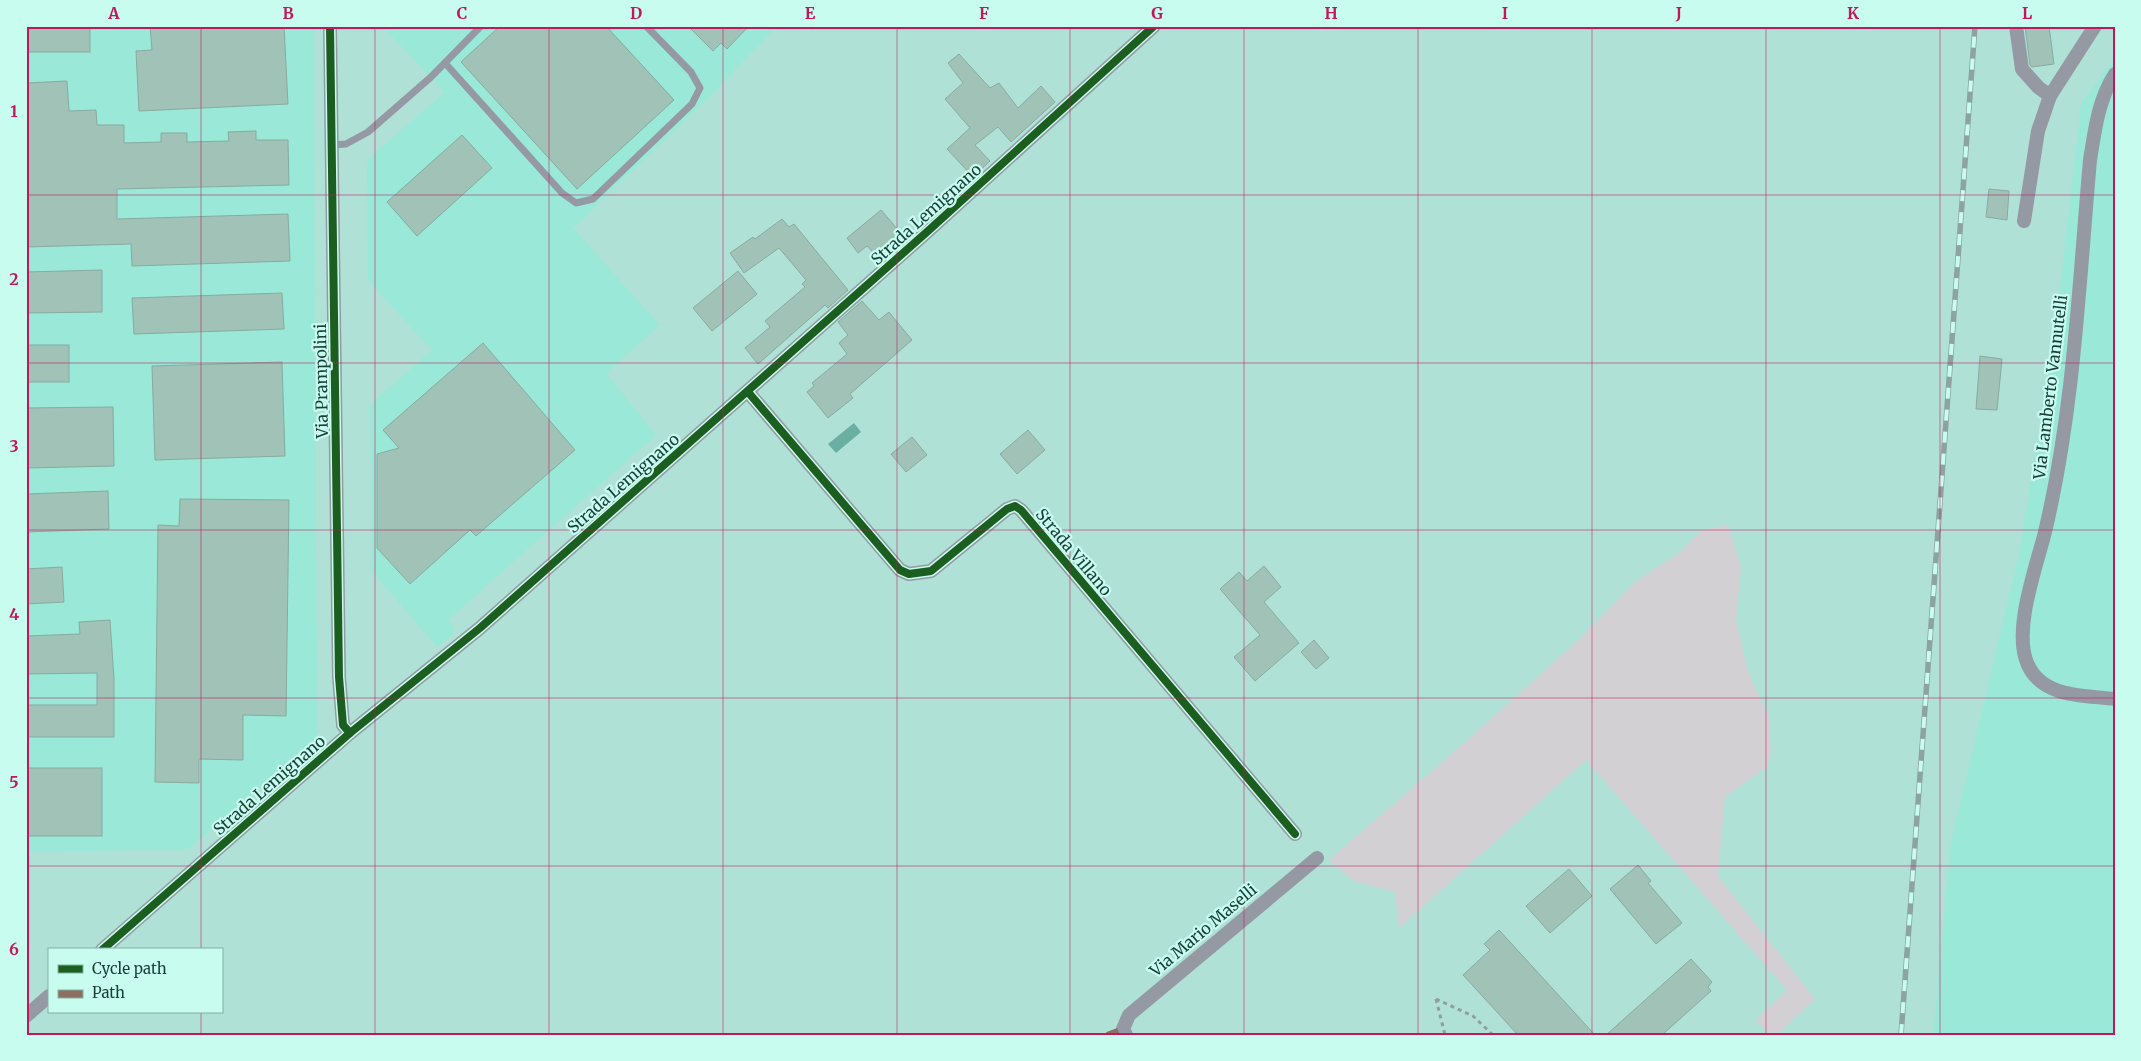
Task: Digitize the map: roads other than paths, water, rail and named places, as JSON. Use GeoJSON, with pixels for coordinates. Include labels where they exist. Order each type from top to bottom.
{"type":"FeatureCollection","features":[{"type":"Feature","properties":{"kind":"street","name":"Via Prampolini"},"geometry":{"type":"LineString","coordinates":[[330,26],[339,677],[344,725],[350,732]]}},
{"type":"Feature","properties":{"kind":"street","name":"Strada Lemignano"},"geometry":{"type":"LineString","coordinates":[[104,948],[350,732],[480,628],[748,392],[1154,26]]}},
{"type":"Feature","properties":{"kind":"street"},"geometry":{"type":"LineString","coordinates":[[2016,26],[2022,69],[2038,88],[2050,96]]}},
{"type":"Feature","properties":{"kind":"street"},"geometry":{"type":"LineString","coordinates":[[2024,221],[2038,131],[2050,96],[2095,26]]}},
{"type":"Feature","properties":{"kind":"street","name":"Via Lamberto Vannutelli"},"geometry":{"type":"LineString","coordinates":[[2115,74],[2107,85],[2096,117],[2090,160],[2065,429],[2055,488],[2025,616],[2022,642],[2024,656],[2029,667],[2042,684],[2056,691],[2115,699]]}},
{"type":"Feature","properties":{"kind":"street","name":"Strada Villano"},"geometry":{"type":"LineString","coordinates":[[748,392],[900,570],[909,574],[931,571],[1007,509],[1015,506],[1021,510],[1295,834]]}},
{"type":"Feature","properties":{"kind":"street","name":"Via Mario Maselli"},"geometry":{"type":"LineString","coordinates":[[1126,1035],[1123,1029],[1129,1015],[1317,858]]}},
{"type":"Feature","properties":{"kind":"street"},"geometry":{"type":"LineString","coordinates":[[26,1016],[48,997]]}},
{"type":"Feature","properties":{"kind":"lane"},"geometry":{"type":"LineString","coordinates":[[332,145],[346,144],[368,132],[445,63],[481,26]]}},
{"type":"Feature","properties":{"kind":"lane"},"geometry":{"type":"LineString","coordinates":[[445,63],[562,193],[576,203],[593,199],[692,104],[700,88],[691,72],[646,26]]}},
{"type":"Feature","properties":{"kind":"railway"},"geometry":{"type":"LineString","coordinates":[[1901,1035],[1975,26]]}}]}
